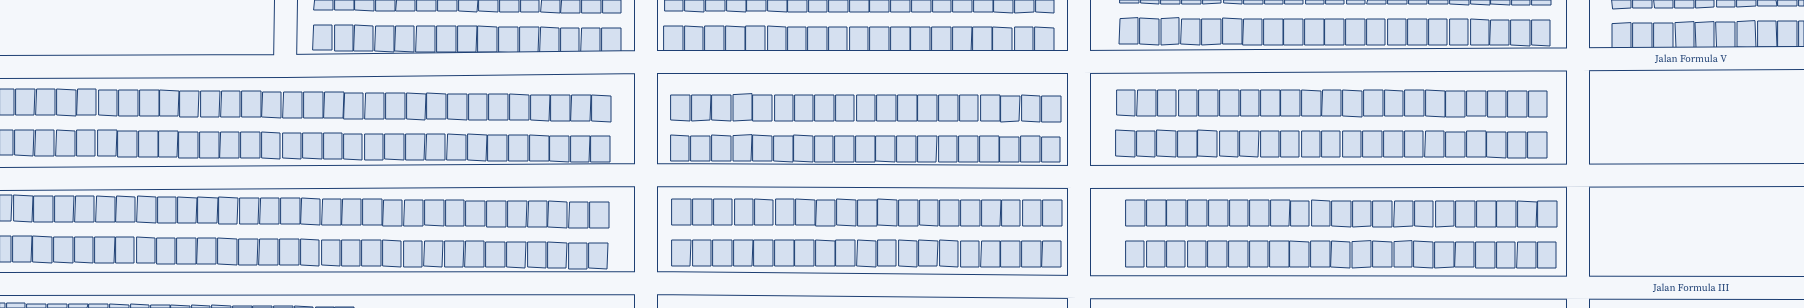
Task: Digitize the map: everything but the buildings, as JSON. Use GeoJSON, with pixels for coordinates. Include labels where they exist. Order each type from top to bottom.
{"type":"FeatureCollection","features":[{"type":"Feature","properties":{"kind":"street"},"geometry":{"type":"LineString","coordinates":[[285,66],[286,0]]}},
{"type":"Feature","properties":{"kind":"street"},"geometry":{"type":"LineString","coordinates":[[646,0],[646,308]]}},
{"type":"Feature","properties":{"kind":"street"},"geometry":{"type":"LineString","coordinates":[[1079,0],[1079,308]]}},
{"type":"Feature","properties":{"kind":"street"},"geometry":{"type":"LineString","coordinates":[[1578,0],[1578,298]]}},
{"type":"Feature","properties":{"kind":"street","name":"Jalan Formula V"},"geometry":{"type":"LineString","coordinates":[[0,67],[285,66],[646,62],[1079,62],[1804,58]]}},
{"type":"Feature","properties":{"kind":"street"},"geometry":{"type":"LineString","coordinates":[[0,179],[646,175],[1079,177],[1804,175]]}},
{"type":"Feature","properties":{"kind":"street","name":"Jalan Formula III"},"geometry":{"type":"LineString","coordinates":[[0,284],[646,283],[1079,287],[1578,298],[1804,288]]}}]}
